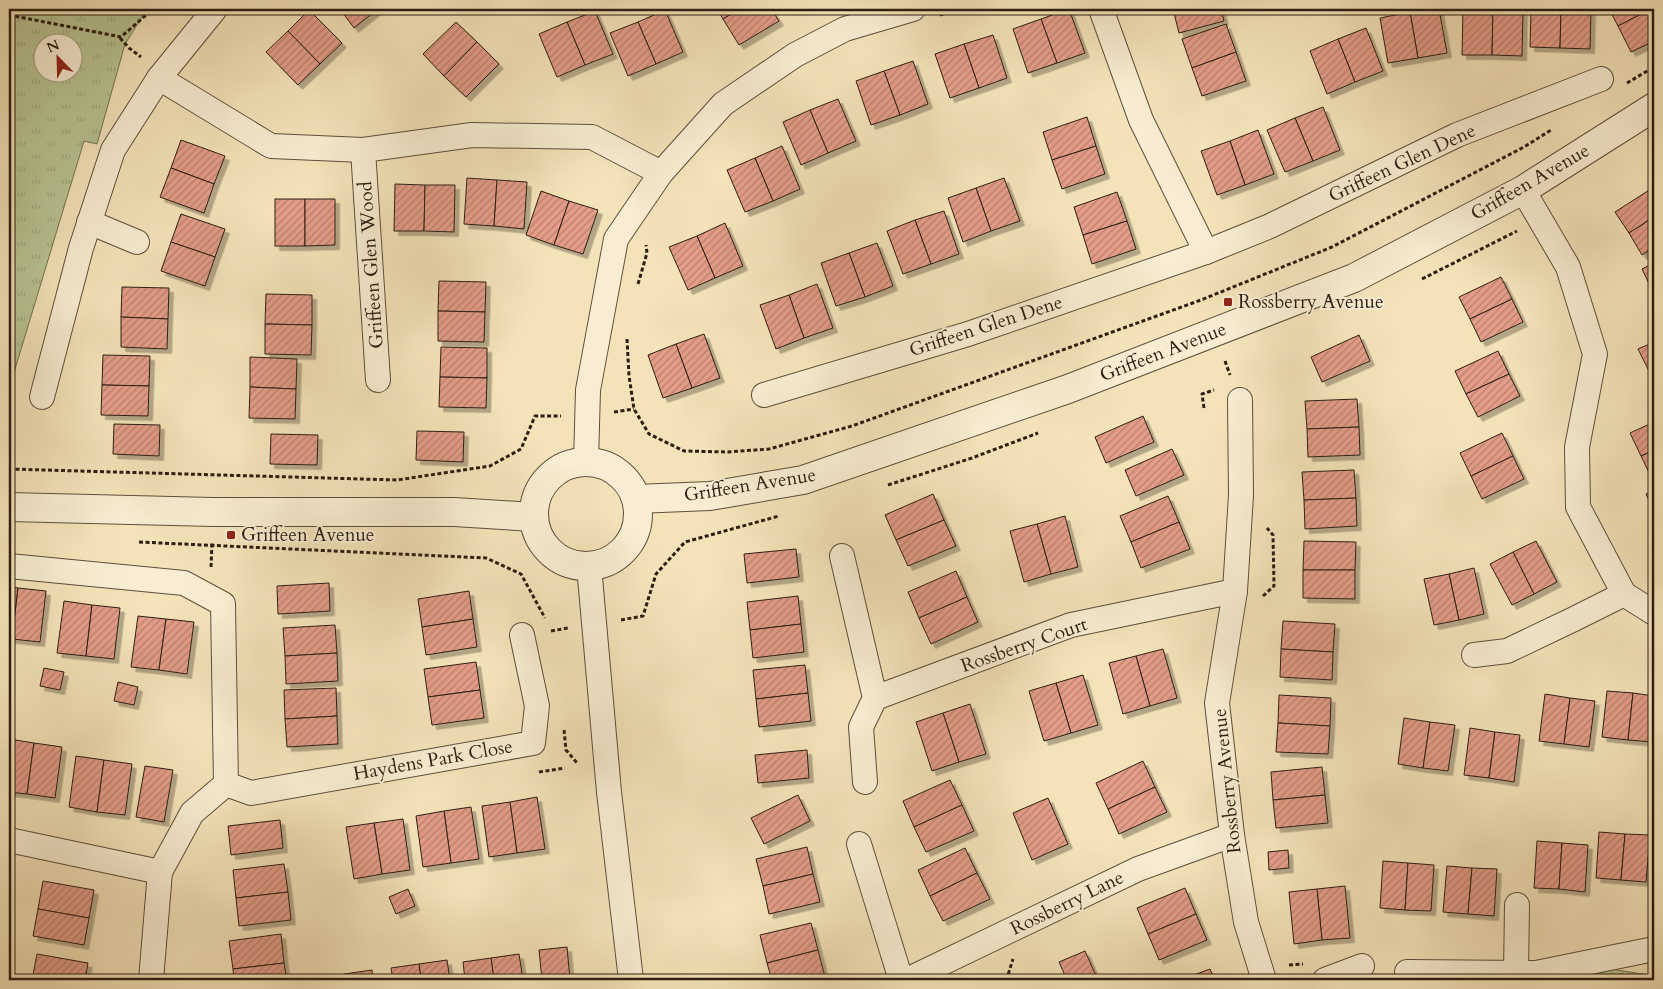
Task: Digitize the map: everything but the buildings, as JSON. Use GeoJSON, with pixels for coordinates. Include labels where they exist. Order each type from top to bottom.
{"type":"FeatureCollection","features":[{"type":"Feature","properties":{"kind":"street"},"geometry":{"type":"LineString","coordinates":[[42,397],[81,248],[113,150],[159,78],[214,9]]}},
{"type":"Feature","properties":{"kind":"street"},"geometry":{"type":"LineString","coordinates":[[586,462],[588,390],[616,239],[661,174],[723,104],[795,55],[842,19],[913,9]]}},
{"type":"Feature","properties":{"kind":"street"},"geometry":{"type":"LineString","coordinates":[[1101,9],[1141,120],[1206,252]]}},
{"type":"Feature","properties":{"kind":"street"},"geometry":{"type":"LineString","coordinates":[[159,78],[271,146],[363,150],[472,135],[592,137],[661,174]]}},
{"type":"Feature","properties":{"kind":"street","name":"Griffeen Glen Dene"},"geometry":{"type":"LineString","coordinates":[[764,395],[968,334],[1206,252],[1270,226],[1458,135],[1601,79]]}},
{"type":"Feature","properties":{"kind":"street","name":"Griffeen Avenue"},"geometry":{"type":"LineString","coordinates":[[636,499],[710,496],[804,480],[1068,390],[1354,278],[1523,190],[1654,107]]}},
{"type":"Feature","properties":{"kind":"street","name":"Griffeen Glen Wood"},"geometry":{"type":"LineString","coordinates":[[363,150],[378,380]]}},
{"type":"Feature","properties":{"kind":"street"},"geometry":{"type":"LineString","coordinates":[[1523,190],[1568,267],[1595,354],[1577,448],[1578,507],[1624,594],[1654,613]]}},
{"type":"Feature","properties":{"kind":"street"},"geometry":{"type":"LineString","coordinates":[[89,222],[137,242]]}},
{"type":"Feature","properties":{"kind":"street","name":"Rossberry Avenue"},"geometry":{"type":"LineString","coordinates":[[1240,400],[1240,495],[1235,591],[1218,703],[1232,835],[1246,922],[1264,980]]}},
{"type":"Feature","properties":{"kind":"street"},"geometry":{"type":"LineString","coordinates":[[586,462],[602,464],[617,472],[629,484],[636,499],[638,515],[636,530],[629,544],[618,555],[604,563],[588,566],[572,564],[558,558],[546,547],[538,532],[534,517],[536,500],[543,485],[554,473],[569,465],[586,462]]}},
{"type":"Feature","properties":{"kind":"street"},"geometry":{"type":"LineString","coordinates":[[9,507],[214,512],[454,512],[534,517]]}},
{"type":"Feature","properties":{"kind":"street"},"geometry":{"type":"LineString","coordinates":[[842,556],[876,698],[861,727],[865,782]]}},
{"type":"Feature","properties":{"kind":"street"},"geometry":{"type":"LineString","coordinates":[[9,566],[184,582],[223,604],[226,784],[192,813],[160,872],[151,980]]}},
{"type":"Feature","properties":{"kind":"street"},"geometry":{"type":"LineString","coordinates":[[588,566],[609,792],[631,980]]}},
{"type":"Feature","properties":{"kind":"street","name":"Rossberry Court"},"geometry":{"type":"LineString","coordinates":[[876,698],[1071,625],[1235,591]]}},
{"type":"Feature","properties":{"kind":"street"},"geometry":{"type":"LineString","coordinates":[[1474,655],[1507,650],[1624,594]]}},
{"type":"Feature","properties":{"kind":"street","name":"Haydens Park Close"},"geometry":{"type":"LineString","coordinates":[[226,784],[251,793],[533,743],[537,706],[522,635]]}},
{"type":"Feature","properties":{"kind":"street","name":"Rossberry Lane"},"geometry":{"type":"LineString","coordinates":[[907,980],[1138,869],[1232,835]]}},
{"type":"Feature","properties":{"kind":"street"},"geometry":{"type":"LineString","coordinates":[[9,840],[160,872]]}},
{"type":"Feature","properties":{"kind":"street"},"geometry":{"type":"LineString","coordinates":[[859,844],[901,980]]}},
{"type":"Feature","properties":{"kind":"street"},"geometry":{"type":"LineString","coordinates":[[1516,974],[1517,905]]}},
{"type":"Feature","properties":{"kind":"street"},"geometry":{"type":"LineString","coordinates":[[1407,972],[1536,974],[1654,949]]}},
{"type":"Feature","properties":{"kind":"street"},"geometry":{"type":"LineString","coordinates":[[1325,980],[1362,966]]}},
{"type":"Feature","properties":{"kind":"path"},"geometry":{"type":"LineString","coordinates":[[9,34],[16,9]]}},
{"type":"Feature","properties":{"kind":"path"},"geometry":{"type":"LineString","coordinates":[[9,14],[121,38],[153,9]]}},
{"type":"Feature","properties":{"kind":"path"},"geometry":{"type":"LineString","coordinates":[[938,16],[955,9]]}},
{"type":"Feature","properties":{"kind":"path"},"geometry":{"type":"LineString","coordinates":[[637,287],[648,253],[645,240]]}},
{"type":"Feature","properties":{"kind":"path"},"geometry":{"type":"LineString","coordinates":[[627,330],[629,376],[634,409]]}},
{"type":"Feature","properties":{"kind":"path"},"geometry":{"type":"LineString","coordinates":[[1225,361],[1231,377]]}},
{"type":"Feature","properties":{"kind":"path"},"geometry":{"type":"LineString","coordinates":[[9,469],[397,480],[490,466],[521,448],[535,416],[555,416]]}},
{"type":"Feature","properties":{"kind":"path"},"geometry":{"type":"LineString","coordinates":[[1260,599],[1274,586],[1273,536],[1264,524]]}},
{"type":"Feature","properties":{"kind":"path"},"geometry":{"type":"LineString","coordinates":[[135,542],[486,558],[521,574],[551,631],[553,640]]}},
{"type":"Feature","properties":{"kind":"path"},"geometry":{"type":"LineString","coordinates":[[563,723],[566,750],[579,766]]}},
{"type":"Feature","properties":{"kind":"path"},"geometry":{"type":"LineString","coordinates":[[538,772],[565,768]]}},
{"type":"Feature","properties":{"kind":"path"},"geometry":{"type":"LineString","coordinates":[[997,980],[1008,976],[1014,957]]}},
{"type":"Feature","properties":{"kind":"path"},"geometry":{"type":"LineString","coordinates":[[1283,964],[1292,966],[1310,963]]}},
{"type":"Feature","properties":{"kind":"green space"},"geometry":{"type":"Polygon","coordinates":[[[9,9],[147,9],[125,44],[97,144],[84,141],[9,389],[9,9]]]}},
{"type":"Feature","properties":{"kind":"green space"},"geometry":{"type":"Polygon","coordinates":[[[1611,969],[1654,976],[1654,980],[1558,980],[1611,969]]]}},
{"type":"Feature","properties":{"kind":"place","name":"Rossberry Avenue"},"geometry":{"type":"Point","coordinates":[1228,302]}},
{"type":"Feature","properties":{"kind":"place","name":"Griffeen Avenue"},"geometry":{"type":"Point","coordinates":[231,535]}}]}
